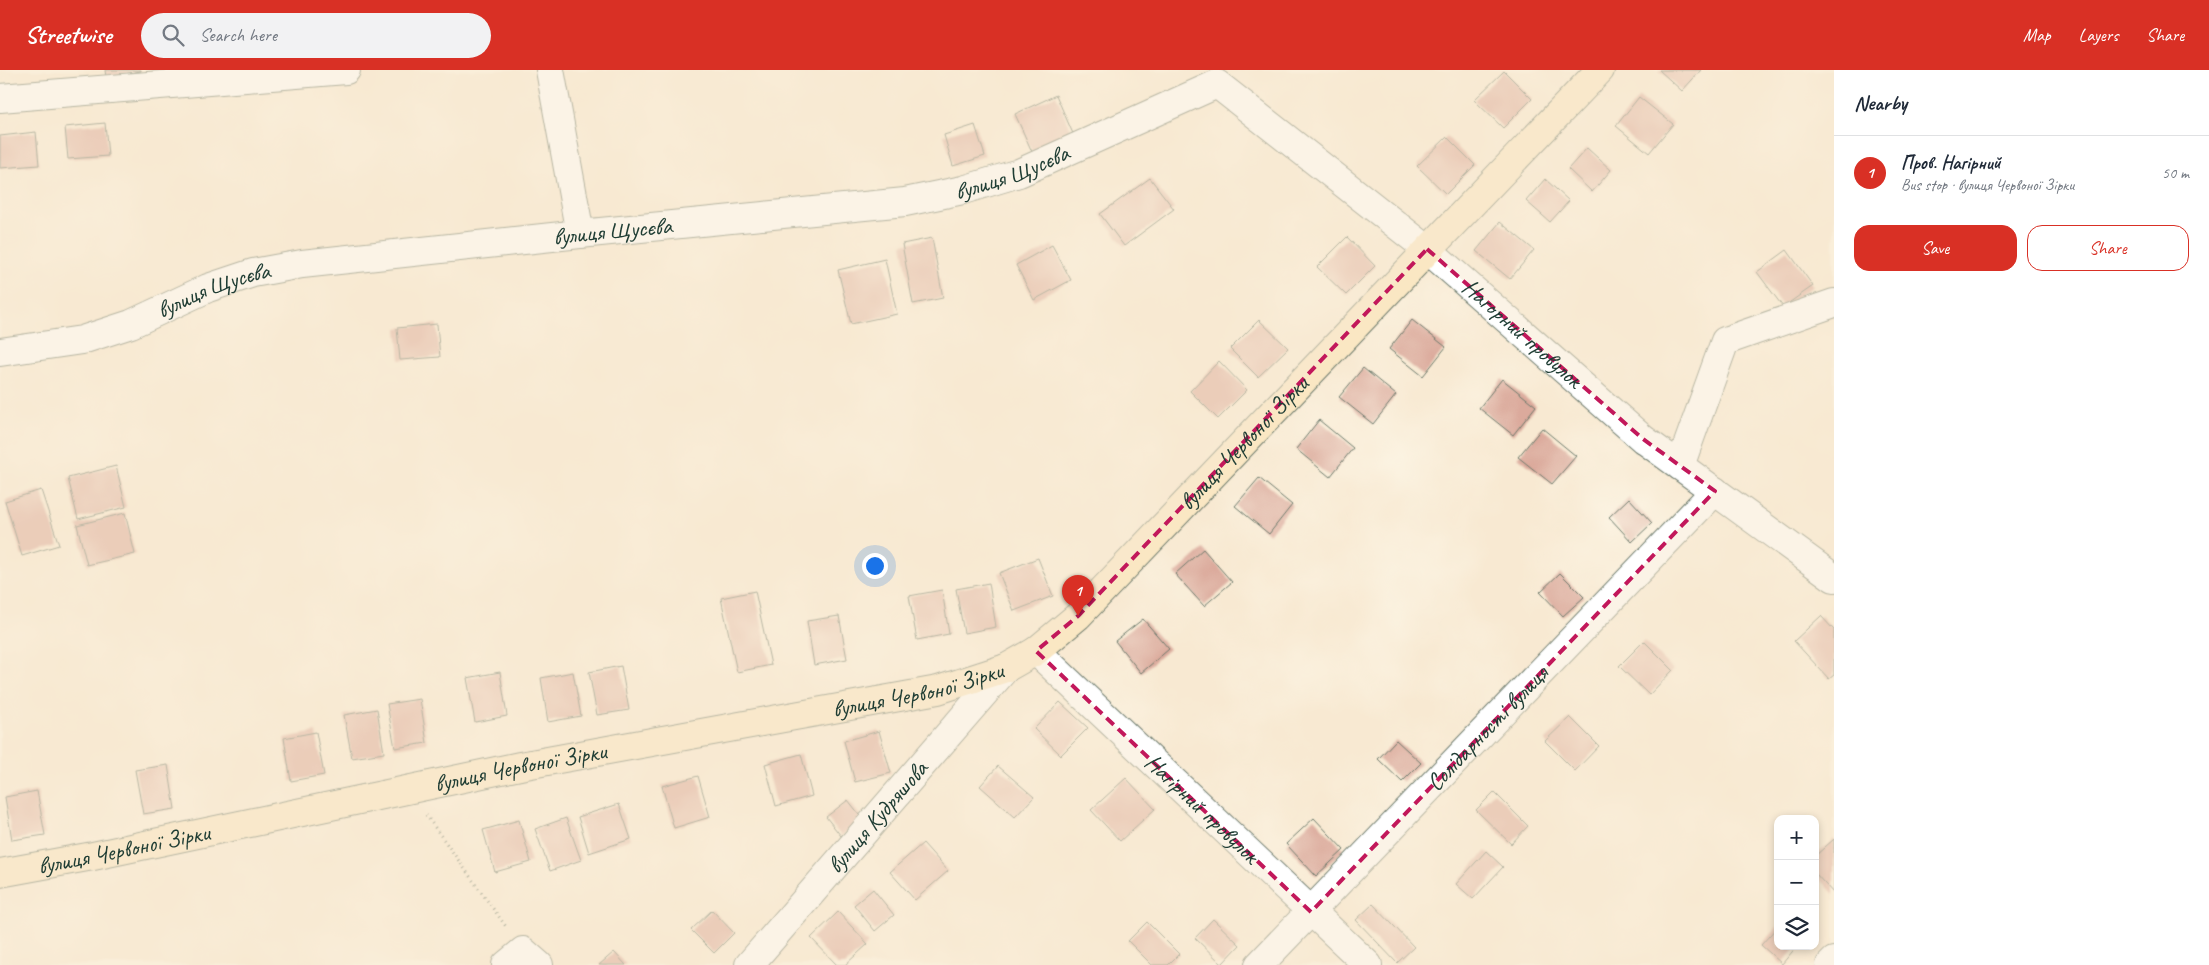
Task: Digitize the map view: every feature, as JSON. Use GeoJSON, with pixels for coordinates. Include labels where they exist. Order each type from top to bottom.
{"type":"FeatureCollection","features":[{"type":"Feature","properties":{"kind":"street"},"geometry":{"type":"LineString","coordinates":[[0,98],[346,70]]}},
{"type":"Feature","properties":{"kind":"street"},"geometry":{"type":"LineString","coordinates":[[550,70],[580,234]]}},
{"type":"Feature","properties":{"kind":"street","name":"вулиця Червоної Зірки"},"geometry":{"type":"LineString","coordinates":[[0,873],[93,856],[406,788],[938,690],[1006,668],[1036,651],[1078,616],[1600,70]]}},
{"type":"Feature","properties":{"kind":"street","name":"вулиця Щусєва"},"geometry":{"type":"LineString","coordinates":[[0,352],[82,340],[131,324],[208,288],[253,273],[302,264],[905,202],[963,190],[1019,173],[1217,84]]}},
{"type":"Feature","properties":{"kind":"street","name":"Нагорний провулок"},"geometry":{"type":"LineString","coordinates":[[1217,84],[1427,249],[1643,439],[1834,578]]}},
{"type":"Feature","properties":{"kind":"street"},"geometry":{"type":"LineString","coordinates":[[1680,466],[1725,341],[1834,303]]}},
{"type":"Feature","properties":{"kind":"street","name":"Солідарності вулиця"},"geometry":{"type":"LineString","coordinates":[[1259,965],[1715,492]]}},
{"type":"Feature","properties":{"kind":"street","name":"Нагірний провулок"},"geometry":{"type":"LineString","coordinates":[[1036,651],[1368,965]]}},
{"type":"Feature","properties":{"kind":"street","name":"вулиця Кудряшова"},"geometry":{"type":"LineString","coordinates":[[749,965],[1006,668]]}},
{"type":"Feature","properties":{"kind":"street"},"geometry":{"type":"LineString","coordinates":[[1830,965],[1834,961]]}},
{"type":"Feature","properties":{"kind":"path"},"geometry":{"type":"LineString","coordinates":[[406,788],[523,960]]}},
{"type":"Feature","properties":{"kind":"highlighted area"},"geometry":{"type":"Polygon","coordinates":[[[1427,249],[1643,439],[1715,491],[1311,912],[1036,651],[1078,616],[1427,249]]]}},
{"type":"Feature","properties":{"kind":"building"},"geometry":{"type":"Polygon","coordinates":[[[105,70],[141,70],[141,71],[106,77],[105,70]]]}},
{"type":"Feature","properties":{"kind":"building"},"geometry":{"type":"Polygon","coordinates":[[[1659,70],[1701,70],[1682,91],[1659,70]]]}},
{"type":"Feature","properties":{"kind":"building"},"geometry":{"type":"Polygon","coordinates":[[[1504,71],[1532,99],[1503,128],[1474,100],[1504,71]]]}},
{"type":"Feature","properties":{"kind":"building"},"geometry":{"type":"Polygon","coordinates":[[[1056,95],[1074,136],[1033,154],[1015,114],[1056,95]]]}},
{"type":"Feature","properties":{"kind":"building"},"geometry":{"type":"Polygon","coordinates":[[[1639,97],[1673,124],[1649,153],[1616,126],[1639,97]]]}},
{"type":"Feature","properties":{"kind":"building"},"geometry":{"type":"Polygon","coordinates":[[[105,123],[108,156],[68,159],[65,127],[105,123]]]}},
{"type":"Feature","properties":{"kind":"building"},"geometry":{"type":"Polygon","coordinates":[[[975,125],[985,156],[953,166],[944,135],[975,125]]]}},
{"type":"Feature","properties":{"kind":"building"},"geometry":{"type":"Polygon","coordinates":[[[36,132],[39,165],[0,168],[0,136],[36,132]]]}},
{"type":"Feature","properties":{"kind":"building"},"geometry":{"type":"Polygon","coordinates":[[[1447,137],[1475,165],[1446,194],[1417,166],[1447,137]]]}},
{"type":"Feature","properties":{"kind":"building"},"geometry":{"type":"Polygon","coordinates":[[[1587,148],[1611,170],[1592,192],[1568,169],[1587,148]]]}},
{"type":"Feature","properties":{"kind":"building"},"geometry":{"type":"Polygon","coordinates":[[[1150,178],[1174,209],[1124,246],[1100,214],[1150,178]]]}},
{"type":"Feature","properties":{"kind":"building"},"geometry":{"type":"Polygon","coordinates":[[[1545,179],[1569,201],[1550,222],[1526,201],[1545,179]]]}},
{"type":"Feature","properties":{"kind":"building"},"geometry":{"type":"Polygon","coordinates":[[[1500,222],[1534,250],[1510,279],[1476,251],[1500,222]]]}},
{"type":"Feature","properties":{"kind":"building"},"geometry":{"type":"Polygon","coordinates":[[[1347,237],[1375,266],[1346,295],[1317,267],[1347,237]]]}},
{"type":"Feature","properties":{"kind":"building"},"geometry":{"type":"Polygon","coordinates":[[[932,238],[943,298],[913,304],[902,244],[932,238]]]}},
{"type":"Feature","properties":{"kind":"building"},"geometry":{"type":"Polygon","coordinates":[[[1052,245],[1071,280],[1034,300],[1016,265],[1052,245]]]}},
{"type":"Feature","properties":{"kind":"building"},"geometry":{"type":"Polygon","coordinates":[[[1787,250],[1813,286],[1783,307],[1757,272],[1787,250]]]}},
{"type":"Feature","properties":{"kind":"building"},"geometry":{"type":"Polygon","coordinates":[[[885,259],[897,314],[851,324],[838,270],[885,259]]]}},
{"type":"Feature","properties":{"kind":"building"},"geometry":{"type":"Polygon","coordinates":[[[1259,320],[1288,348],[1258,377],[1230,349],[1259,320]]]}},
{"type":"Feature","properties":{"kind":"building"},"geometry":{"type":"Polygon","coordinates":[[[1412,320],[1446,347],[1423,376],[1389,349],[1412,320]]]}},
{"type":"Feature","properties":{"kind":"building"},"geometry":{"type":"Polygon","coordinates":[[[437,324],[440,357],[400,360],[397,328],[437,324]]]}},
{"type":"Feature","properties":{"kind":"building"},"geometry":{"type":"Polygon","coordinates":[[[1219,361],[1247,390],[1218,419],[1190,391],[1219,361]]]}},
{"type":"Feature","properties":{"kind":"building"},"geometry":{"type":"Polygon","coordinates":[[[1363,368],[1396,395],[1373,424],[1339,397],[1363,368]]]}},
{"type":"Feature","properties":{"kind":"building"},"geometry":{"type":"Polygon","coordinates":[[[1502,379],[1536,406],[1513,435],[1479,408],[1502,379]]]}},
{"type":"Feature","properties":{"kind":"building"},"geometry":{"type":"Polygon","coordinates":[[[1319,420],[1353,448],[1330,477],[1296,449],[1319,420]]]}},
{"type":"Feature","properties":{"kind":"building"},"geometry":{"type":"Polygon","coordinates":[[[1542,428],[1576,456],[1552,484],[1518,457],[1542,428]]]}},
{"type":"Feature","properties":{"kind":"building"},"geometry":{"type":"Polygon","coordinates":[[[116,466],[126,507],[78,519],[68,478],[116,466]]]}},
{"type":"Feature","properties":{"kind":"building"},"geometry":{"type":"Polygon","coordinates":[[[1259,478],[1292,505],[1269,534],[1235,506],[1259,478]]]}},
{"type":"Feature","properties":{"kind":"building"},"geometry":{"type":"Polygon","coordinates":[[[41,490],[59,545],[22,556],[5,501],[41,490]]]}},
{"type":"Feature","properties":{"kind":"building"},"geometry":{"type":"Polygon","coordinates":[[[1629,498],[1652,523],[1632,542],[1609,517],[1629,498]]]}},
{"type":"Feature","properties":{"kind":"building"},"geometry":{"type":"Polygon","coordinates":[[[125,513],[135,554],[87,565],[77,525],[125,513]]]}},
{"type":"Feature","properties":{"kind":"building"},"geometry":{"type":"Polygon","coordinates":[[[1203,549],[1232,582],[1204,606],[1175,574],[1203,549]]]}},
{"type":"Feature","properties":{"kind":"building"},"geometry":{"type":"Polygon","coordinates":[[[1038,558],[1053,596],[1014,611],[999,573],[1038,558]]]}},
{"type":"Feature","properties":{"kind":"building"},"geometry":{"type":"Polygon","coordinates":[[[1560,573],[1584,597],[1563,616],[1540,592],[1560,573]]]}},
{"type":"Feature","properties":{"kind":"building"},"geometry":{"type":"Polygon","coordinates":[[[989,583],[996,627],[964,633],[956,589],[989,583]]]}},
{"type":"Feature","properties":{"kind":"building"},"geometry":{"type":"Polygon","coordinates":[[[942,590],[949,634],[917,640],[909,596],[942,590]]]}},
{"type":"Feature","properties":{"kind":"building"},"geometry":{"type":"Polygon","coordinates":[[[755,591],[771,665],[737,672],[721,598],[755,591]]]}},
{"type":"Feature","properties":{"kind":"building"},"geometry":{"type":"Polygon","coordinates":[[[839,616],[847,659],[814,665],[807,621],[839,616]]]}},
{"type":"Feature","properties":{"kind":"building"},"geometry":{"type":"Polygon","coordinates":[[[1821,616],[1834,630],[1834,675],[1829,679],[1794,641],[1821,616]]]}},
{"type":"Feature","properties":{"kind":"building"},"geometry":{"type":"Polygon","coordinates":[[[1143,619],[1169,649],[1141,673],[1115,641],[1143,619]]]}},
{"type":"Feature","properties":{"kind":"building"},"geometry":{"type":"Polygon","coordinates":[[[1644,641],[1673,670],[1649,695],[1619,666],[1644,641]]]}},
{"type":"Feature","properties":{"kind":"building"},"geometry":{"type":"Polygon","coordinates":[[[621,666],[629,710],[597,715],[589,672],[621,666]]]}},
{"type":"Feature","properties":{"kind":"building"},"geometry":{"type":"Polygon","coordinates":[[[500,672],[507,716],[475,722],[467,678],[500,672]]]}},
{"type":"Feature","properties":{"kind":"building"},"geometry":{"type":"Polygon","coordinates":[[[573,672],[581,716],[548,722],[541,678],[573,672]]]}},
{"type":"Feature","properties":{"kind":"building"},"geometry":{"type":"Polygon","coordinates":[[[420,699],[427,743],[395,748],[387,704],[420,699]]]}},
{"type":"Feature","properties":{"kind":"building"},"geometry":{"type":"Polygon","coordinates":[[[1060,702],[1088,728],[1061,755],[1034,729],[1060,702]]]}},
{"type":"Feature","properties":{"kind":"building"},"geometry":{"type":"Polygon","coordinates":[[[377,709],[384,753],[352,758],[344,715],[377,709]]]}},
{"type":"Feature","properties":{"kind":"building"},"geometry":{"type":"Polygon","coordinates":[[[1570,717],[1599,746],[1575,771],[1545,741],[1570,717]]]}},
{"type":"Feature","properties":{"kind":"building"},"geometry":{"type":"Polygon","coordinates":[[[879,731],[891,773],[855,782],[844,741],[879,731]]]}},
{"type":"Feature","properties":{"kind":"building"},"geometry":{"type":"Polygon","coordinates":[[[316,732],[324,775],[291,781],[284,738],[316,732]]]}},
{"type":"Feature","properties":{"kind":"building"},"geometry":{"type":"Polygon","coordinates":[[[1396,740],[1421,763],[1402,782],[1378,759],[1396,740]]]}},
{"type":"Feature","properties":{"kind":"building"},"geometry":{"type":"Polygon","coordinates":[[[801,754],[812,796],[776,806],[765,764],[801,754]]]}},
{"type":"Feature","properties":{"kind":"building"},"geometry":{"type":"Polygon","coordinates":[[[168,765],[175,809],[143,814],[135,770],[168,765]]]}},
{"type":"Feature","properties":{"kind":"building"},"geometry":{"type":"Polygon","coordinates":[[[998,766],[1034,797],[1015,817],[980,786],[998,766]]]}},
{"type":"Feature","properties":{"kind":"building"},"geometry":{"type":"Polygon","coordinates":[[[698,776],[710,817],[674,828],[662,786],[698,776]]]}},
{"type":"Feature","properties":{"kind":"building"},"geometry":{"type":"Polygon","coordinates":[[[1126,778],[1155,809],[1120,841],[1091,810],[1126,778]]]}},
{"type":"Feature","properties":{"kind":"building"},"geometry":{"type":"Polygon","coordinates":[[[37,791],[45,835],[12,840],[5,797],[37,791]]]}},
{"type":"Feature","properties":{"kind":"building"},"geometry":{"type":"Polygon","coordinates":[[[1494,792],[1528,826],[1511,844],[1476,810],[1494,792]]]}},
{"type":"Feature","properties":{"kind":"building"},"geometry":{"type":"Polygon","coordinates":[[[848,800],[863,819],[841,836],[826,817],[848,800]]]}},
{"type":"Feature","properties":{"kind":"building"},"geometry":{"type":"Polygon","coordinates":[[[619,804],[631,839],[589,853],[578,817],[619,804]]]}},
{"type":"Feature","properties":{"kind":"building"},"geometry":{"type":"Polygon","coordinates":[[[566,818],[581,860],[550,871],[535,829],[566,818]]]}},
{"type":"Feature","properties":{"kind":"building"},"geometry":{"type":"Polygon","coordinates":[[[1314,818],[1344,850],[1316,876],[1286,844],[1314,818]]]}},
{"type":"Feature","properties":{"kind":"building"},"geometry":{"type":"Polygon","coordinates":[[[519,820],[531,862],[495,872],[483,830],[519,820]]]}},
{"type":"Feature","properties":{"kind":"building"},"geometry":{"type":"Polygon","coordinates":[[[1834,839],[1834,894],[1819,877],[1819,852],[1834,839]]]}},
{"type":"Feature","properties":{"kind":"building"},"geometry":{"type":"Polygon","coordinates":[[[923,843],[948,871],[915,900],[890,872],[923,843]]]}},
{"type":"Feature","properties":{"kind":"building"},"geometry":{"type":"Polygon","coordinates":[[[1486,851],[1503,867],[1473,899],[1456,884],[1486,851]]]}},
{"type":"Feature","properties":{"kind":"building"},"geometry":{"type":"Polygon","coordinates":[[[873,889],[894,915],[875,931],[854,905],[873,889]]]}},
{"type":"Feature","properties":{"kind":"building"},"geometry":{"type":"Polygon","coordinates":[[[1373,904],[1414,947],[1397,963],[1356,920],[1373,904]]]}},
{"type":"Feature","properties":{"kind":"building"},"geometry":{"type":"Polygon","coordinates":[[[712,910],[734,933],[714,953],[691,930],[712,910]]]}},
{"type":"Feature","properties":{"kind":"building"},"geometry":{"type":"Polygon","coordinates":[[[838,912],[868,944],[845,965],[837,965],[811,938],[838,912]]]}},
{"type":"Feature","properties":{"kind":"building"},"geometry":{"type":"Polygon","coordinates":[[[1213,919],[1240,945],[1222,964],[1195,938],[1213,919]]]}},
{"type":"Feature","properties":{"kind":"building"},"geometry":{"type":"Polygon","coordinates":[[[1147,922],[1179,954],[1168,965],[1152,965],[1128,941],[1147,922]]]}},
{"type":"Feature","properties":{"kind":"building"},"geometry":{"type":"Polygon","coordinates":[[[1774,930],[1774,950],[1794,950],[1782,964],[1761,945],[1774,930]]]}},
{"type":"Feature","properties":{"kind":"building"},"geometry":{"type":"Polygon","coordinates":[[[614,952],[626,965],[599,965],[614,952]]]}},
{"type":"Feature","properties":{"kind":"place","name":"Пров. Нагірний"},"geometry":{"type":"Point","coordinates":[1078,616]}}]}
